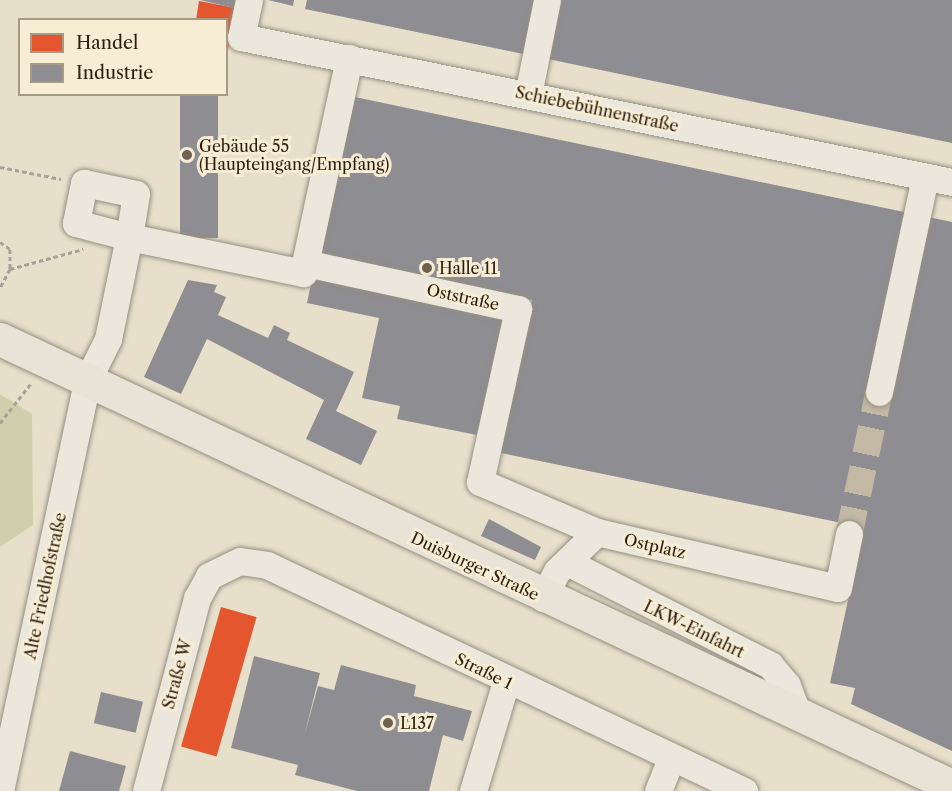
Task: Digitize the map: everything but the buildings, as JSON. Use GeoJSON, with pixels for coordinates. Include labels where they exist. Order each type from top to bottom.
{"type":"FeatureCollection","features":[{"type":"Feature","properties":{"kind":"main road","name":"Duisburger Straße"},"geometry":{"type":"LineString","coordinates":[[0,339],[543,598],[952,786]]}},
{"type":"Feature","properties":{"kind":"street","name":"Schiebebühnenstraße"},"geometry":{"type":"LineString","coordinates":[[249,0],[241,38],[349,58],[952,182]]}},
{"type":"Feature","properties":{"kind":"street"},"geometry":{"type":"LineString","coordinates":[[528,95],[547,0]]}},
{"type":"Feature","properties":{"kind":"street"},"geometry":{"type":"LineString","coordinates":[[84,183],[76,223],[129,237],[303,273],[349,58]]}},
{"type":"Feature","properties":{"kind":"street"},"geometry":{"type":"LineString","coordinates":[[879,392],[925,177]]}},
{"type":"Feature","properties":{"kind":"street","name":"Alte Friedhofstraße"},"geometry":{"type":"LineString","coordinates":[[0,791],[87,381],[108,339],[136,194],[84,183]]}},
{"type":"Feature","properties":{"kind":"street","name":"Oststraße"},"geometry":{"type":"LineString","coordinates":[[305,263],[518,309],[480,482]]}},
{"type":"Feature","properties":{"kind":"street","name":"Ostplatz"},"geometry":{"type":"LineString","coordinates":[[480,482],[597,532],[838,588],[849,534]]}},
{"type":"Feature","properties":{"kind":"street"},"geometry":{"type":"LineString","coordinates":[[543,598],[567,562],[597,532]]}},
{"type":"Feature","properties":{"kind":"street","name":"Straße 1"},"geometry":{"type":"LineString","coordinates":[[222,566],[240,561],[267,565],[506,682],[744,791]]}},
{"type":"Feature","properties":{"kind":"street","name":"LKW-Einfahrt"},"geometry":{"type":"LineString","coordinates":[[567,562],[770,665],[787,685],[798,716]]}},
{"type":"Feature","properties":{"kind":"street","name":"Straße W"},"geometry":{"type":"LineString","coordinates":[[146,791],[196,598],[222,566]]}},
{"type":"Feature","properties":{"kind":"street"},"geometry":{"type":"LineString","coordinates":[[473,791],[506,682]]}},
{"type":"Feature","properties":{"kind":"street"},"geometry":{"type":"LineString","coordinates":[[658,791],[671,759]]}},
{"type":"Feature","properties":{"kind":"path"},"geometry":{"type":"LineString","coordinates":[[0,167],[84,183]]}},
{"type":"Feature","properties":{"kind":"path"},"geometry":{"type":"LineString","coordinates":[[0,242],[10,249],[10,269],[0,288]]}},
{"type":"Feature","properties":{"kind":"path"},"geometry":{"type":"LineString","coordinates":[[10,269],[86,249]]}},
{"type":"Feature","properties":{"kind":"path"},"geometry":{"type":"LineString","coordinates":[[0,423],[25,396],[42,360]]}},
{"type":"Feature","properties":{"kind":"green space"},"geometry":{"type":"Polygon","coordinates":[[[0,394],[32,414],[33,525],[0,547],[0,394]]]}},
{"type":"Feature","properties":{"kind":"tunnel"},"geometry":{"type":"LineString","coordinates":[[849,534],[879,392]]}},
{"type":"Feature","properties":{"kind":"place","name":"Gebäude 55 (Haupteingang/Empfang)"},"geometry":{"type":"Point","coordinates":[187,155]}},
{"type":"Feature","properties":{"kind":"place","name":"Halle 11"},"geometry":{"type":"Point","coordinates":[427,268]}},
{"type":"Feature","properties":{"kind":"place","name":"L137"},"geometry":{"type":"Point","coordinates":[388,723]}}]}
